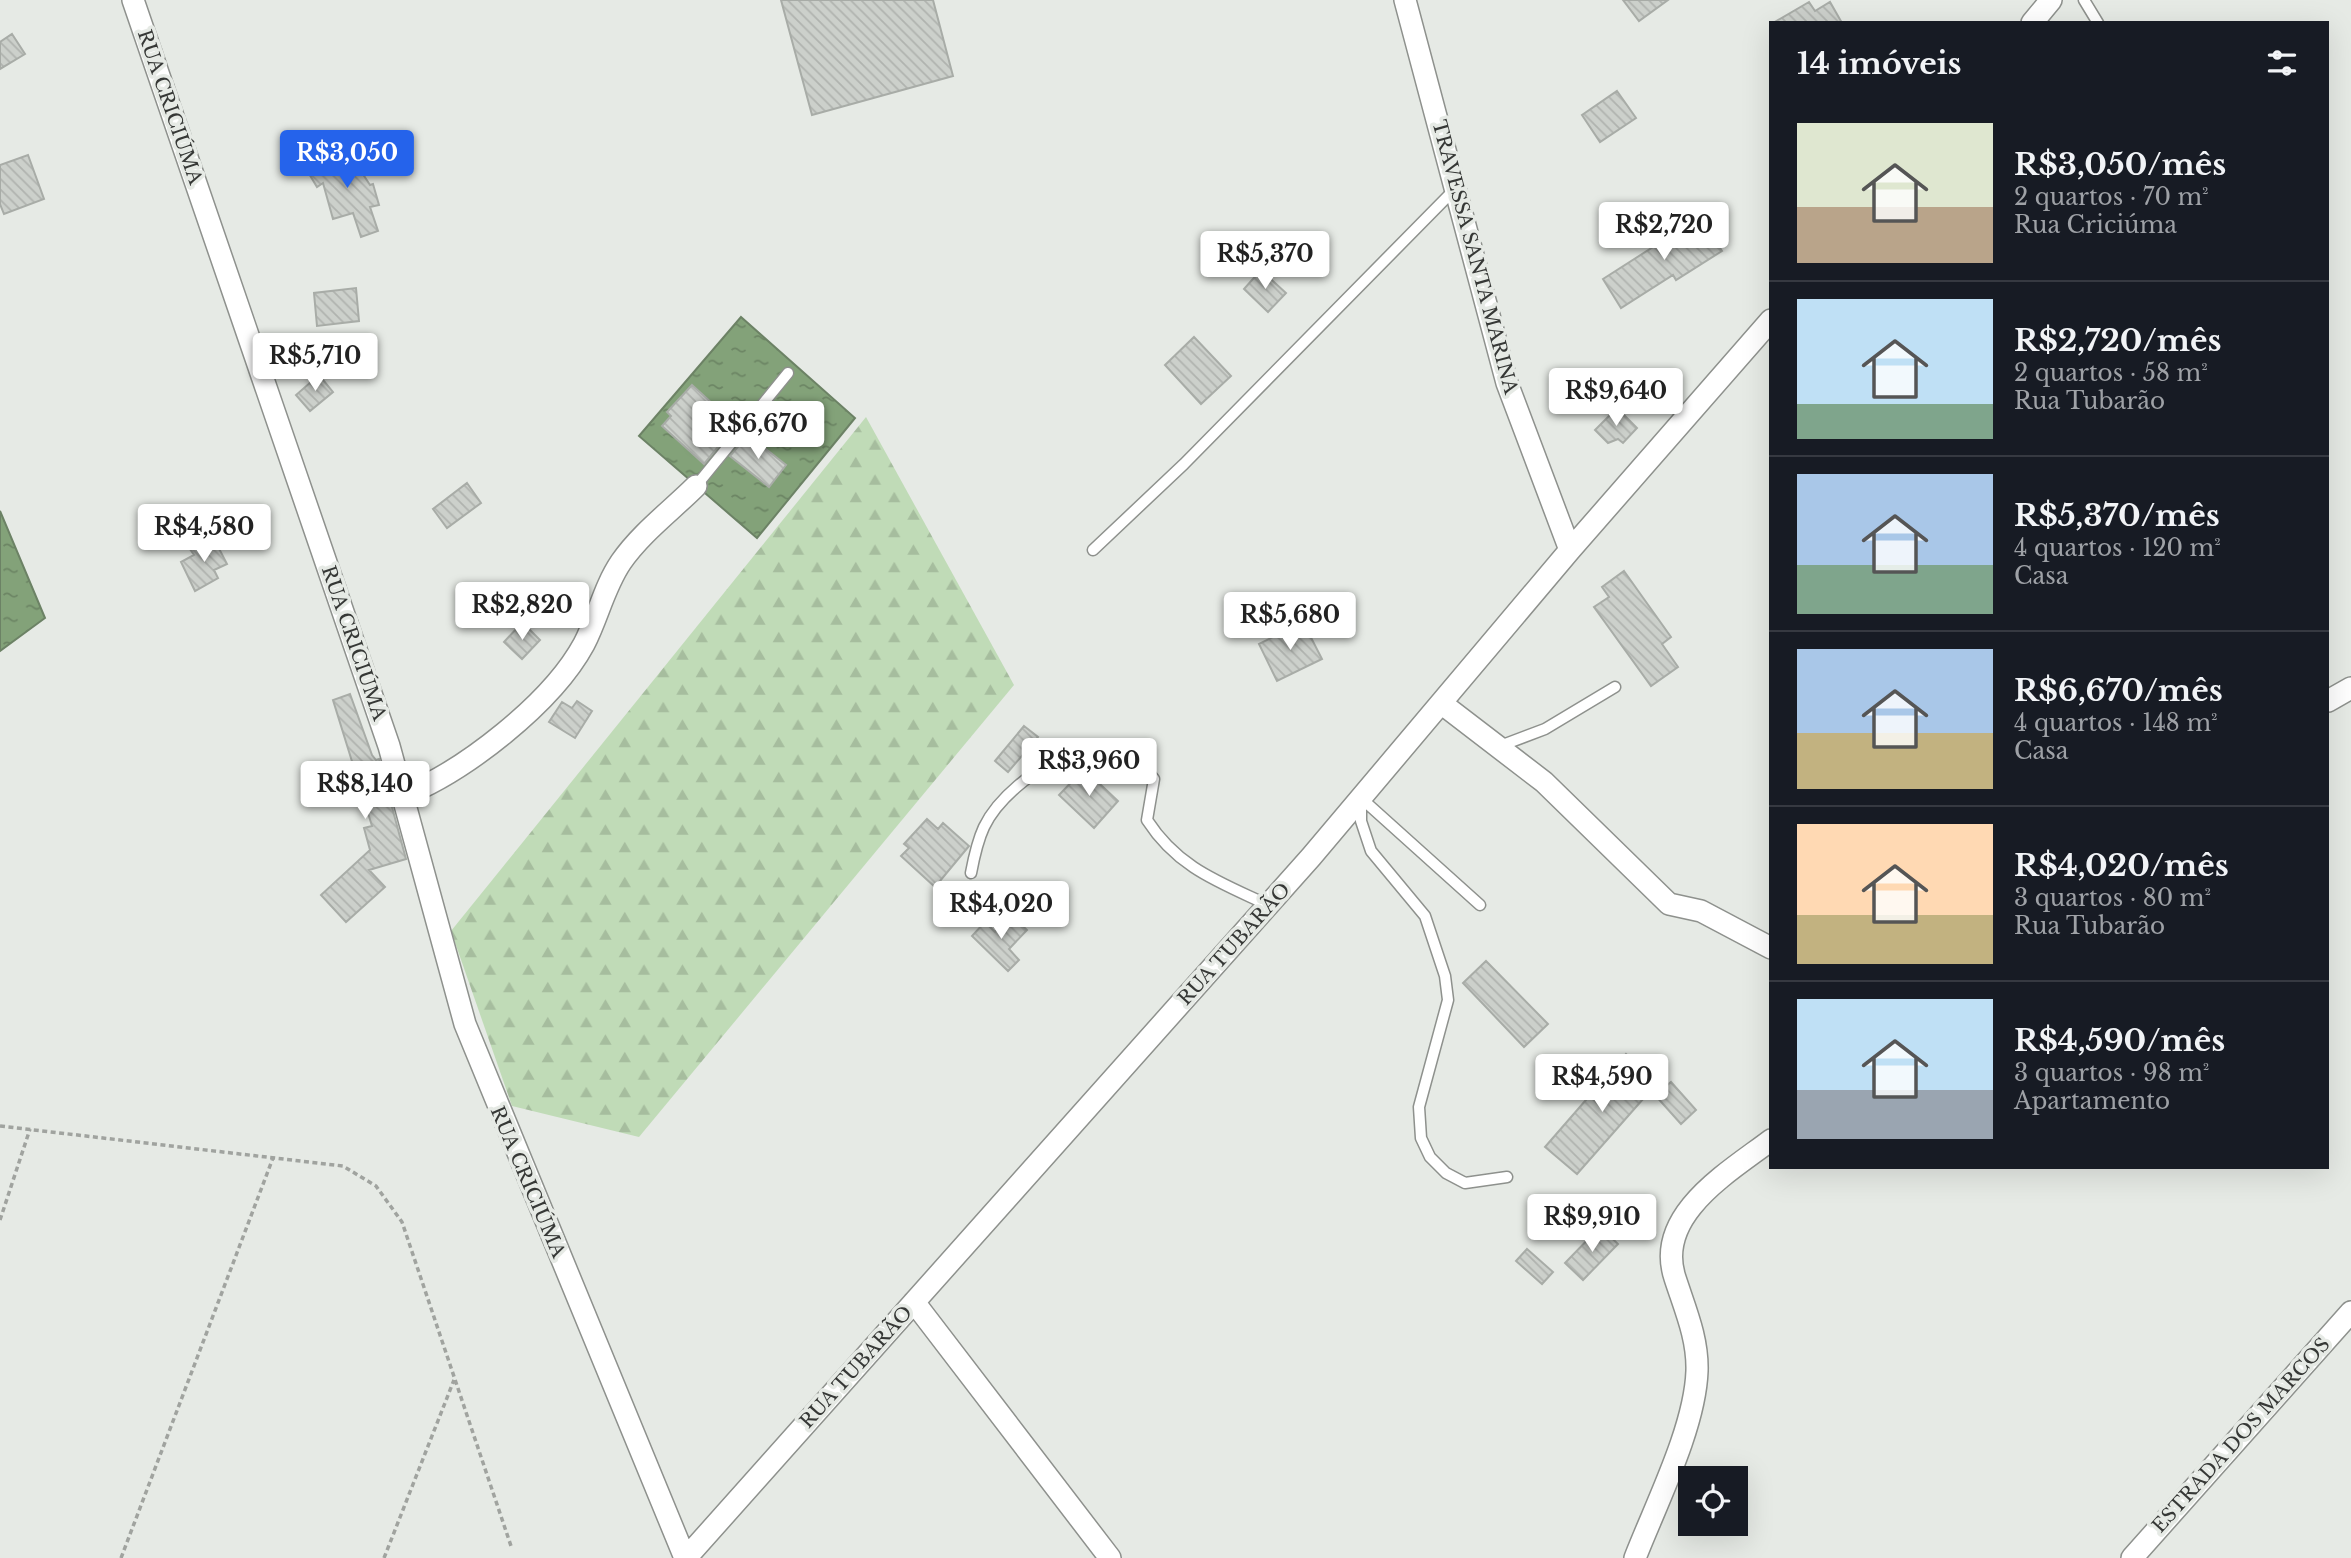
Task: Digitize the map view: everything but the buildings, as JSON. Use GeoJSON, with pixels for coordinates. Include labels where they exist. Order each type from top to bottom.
{"type":"FeatureCollection","features":[{"type":"Feature","properties":{"kind":"street","name":"RUA CRICIÚMA"},"geometry":{"type":"LineString","coordinates":[[133,0],[389,746],[465,1024],[685,1558]]}},
{"type":"Feature","properties":{"kind":"street","name":"TRAVESSA SANTA MARINA"},"geometry":{"type":"LineString","coordinates":[[1405,0],[1507,383],[1570,550]]}},
{"type":"Feature","properties":{"kind":"street"},"geometry":{"type":"LineString","coordinates":[[2034,21],[2052,0]]}},
{"type":"Feature","properties":{"kind":"street","name":"RUA TUBARÃO"},"geometry":{"type":"LineString","coordinates":[[685,1558],[1268,905],[1570,550],[1769,322]]}},
{"type":"Feature","properties":{"kind":"street"},"geometry":{"type":"LineString","coordinates":[[402,796],[435,783],[465,762],[504,732],[564,674],[583,645],[621,561],[696,486]]}},
{"type":"Feature","properties":{"kind":"street"},"geometry":{"type":"LineString","coordinates":[[2329,700],[2351,688]]}},
{"type":"Feature","properties":{"kind":"street"},"geometry":{"type":"LineString","coordinates":[[1441,703],[1544,782],[1670,904],[1701,911],[1769,947]]}},
{"type":"Feature","properties":{"kind":"street"},"geometry":{"type":"LineString","coordinates":[[1635,1558],[1678,1455],[1697,1373],[1695,1337],[1670,1255],[1677,1233],[1688,1210],[1714,1181],[1769,1141]]}},
{"type":"Feature","properties":{"kind":"street"},"geometry":{"type":"LineString","coordinates":[[914,1302],[1110,1558]]}},
{"type":"Feature","properties":{"kind":"street","name":"ESTRADA DOS MARCOS"},"geometry":{"type":"LineString","coordinates":[[2132,1558],[2351,1312]]}},
{"type":"Feature","properties":{"kind":"lane"},"geometry":{"type":"LineString","coordinates":[[2084,0],[2097,21]]}},
{"type":"Feature","properties":{"kind":"lane"},"geometry":{"type":"LineString","coordinates":[[1093,550],[1184,464],[1455,188]]}},
{"type":"Feature","properties":{"kind":"lane"},"geometry":{"type":"LineString","coordinates":[[696,486],[788,373]]}},
{"type":"Feature","properties":{"kind":"lane"},"geometry":{"type":"LineString","coordinates":[[1500,746],[1526,738],[1615,687]]}},
{"type":"Feature","properties":{"kind":"lane"},"geometry":{"type":"LineString","coordinates":[[971,873],[975,850],[985,825],[1001,804],[1038,770],[1063,760],[1127,759],[1147,768],[1154,779],[1147,820],[1170,850],[1189,866],[1268,905]]}},
{"type":"Feature","properties":{"kind":"lane"},"geometry":{"type":"LineString","coordinates":[[1361,798],[1480,905]]}},
{"type":"Feature","properties":{"kind":"lane"},"geometry":{"type":"LineString","coordinates":[[1361,798],[1361,821],[1371,852],[1425,916],[1445,976],[1448,1000],[1421,1096],[1420,1138],[1438,1165],[1465,1183],[1507,1177]]}},
{"type":"Feature","properties":{"kind":"path"},"geometry":{"type":"LineString","coordinates":[[0,1126],[342,1166],[376,1186],[402,1222],[511,1546]]}},
{"type":"Feature","properties":{"kind":"path"},"geometry":{"type":"LineString","coordinates":[[0,1220],[30,1129]]}},
{"type":"Feature","properties":{"kind":"path"},"geometry":{"type":"LineString","coordinates":[[121,1558],[273,1158]]}},
{"type":"Feature","properties":{"kind":"path"},"geometry":{"type":"LineString","coordinates":[[384,1558],[454,1378]]}},
{"type":"Feature","properties":{"kind":"green space"},"geometry":{"type":"Polygon","coordinates":[[[866,417],[1014,685],[639,1137],[512,1106],[451,931],[866,417]]]}},
{"type":"Feature","properties":{"kind":"water"},"geometry":{"type":"Polygon","coordinates":[[[741,317],[855,418],[757,538],[639,436],[741,317]]]}},
{"type":"Feature","properties":{"kind":"water"},"geometry":{"type":"Polygon","coordinates":[[[0,511],[45,618],[0,651],[0,511]]]}}]}
